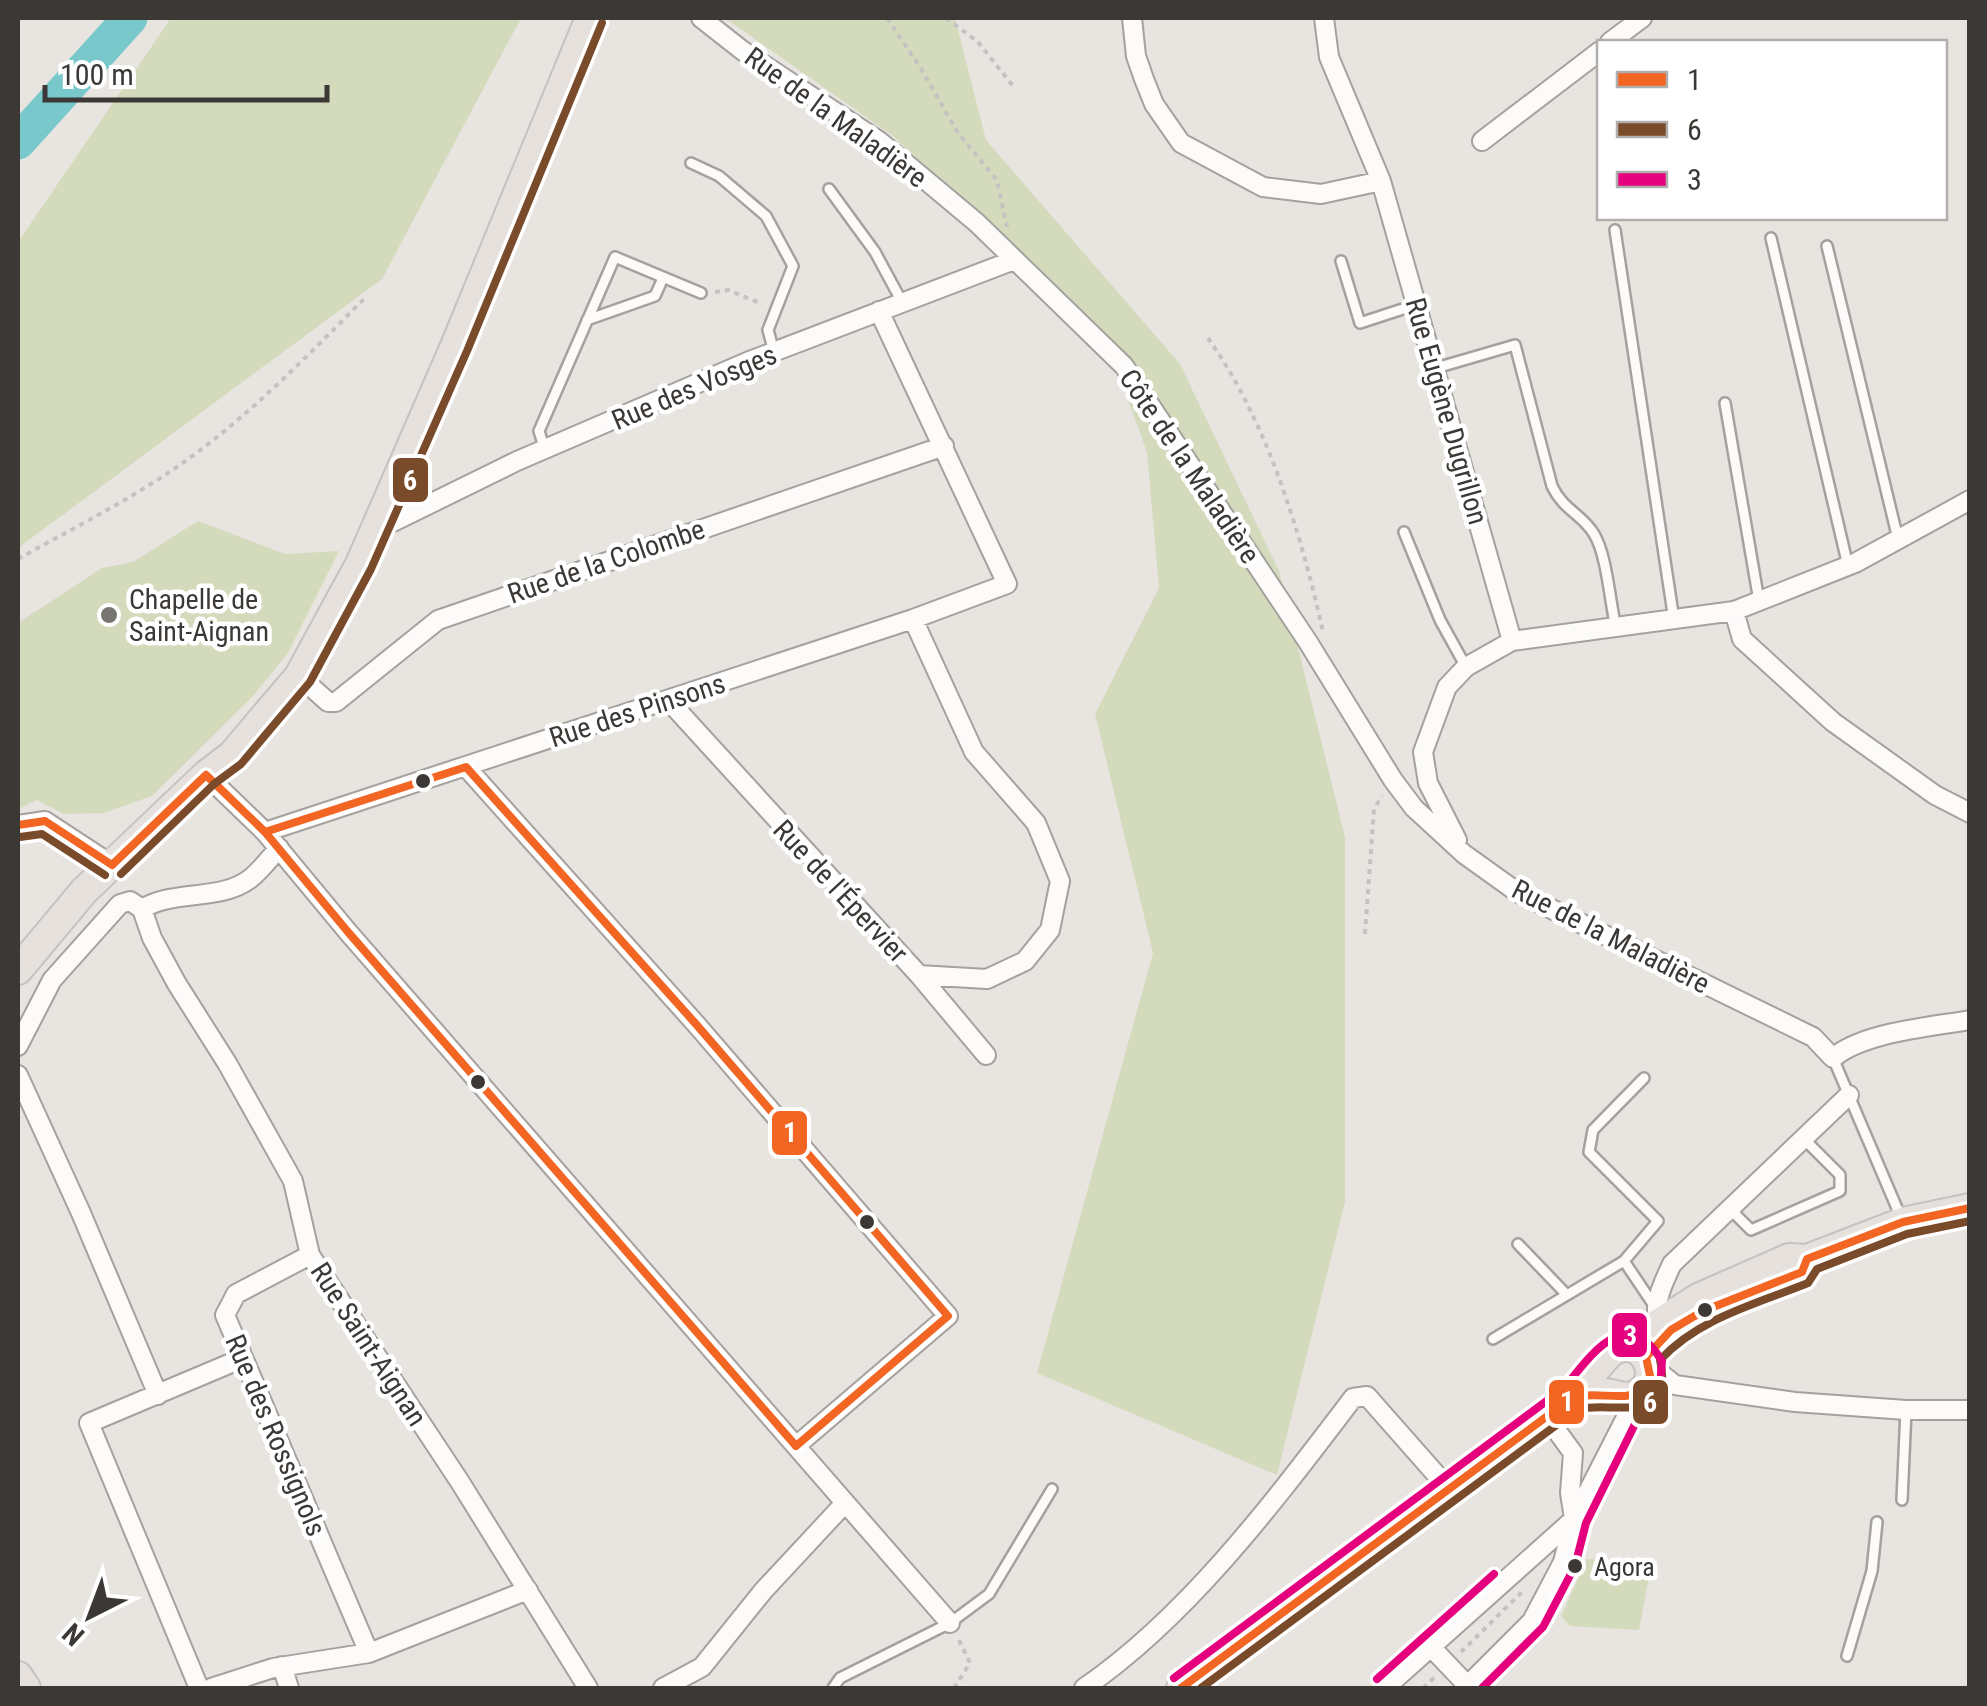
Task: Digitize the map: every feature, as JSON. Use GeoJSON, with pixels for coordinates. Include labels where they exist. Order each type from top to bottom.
{"type":"FeatureCollection","features":[{"type":"Feature","properties":{"kind":"main road"},"geometry":{"type":"LineString","coordinates":[[18,970],[53,925],[232,754],[299,676],[380,520],[590,18]]}},
{"type":"Feature","properties":{"kind":"main road"},"geometry":{"type":"LineString","coordinates":[[1572,1397],[1646,1368],[1698,1298],[1789,1258],[1807,1259],[1903,1222],[1970,1208]]}},
{"type":"Feature","properties":{"kind":"main road"},"geometry":{"type":"LineString","coordinates":[[1180,1688],[1572,1397],[1602,1365],[1602,1381],[1646,1368]]}},
{"type":"Feature","properties":{"kind":"main road"},"geometry":{"type":"LineString","coordinates":[[18,1676],[26,1688]]}},
{"type":"Feature","properties":{"kind":"street","name":"Rue de la Maladière"},"geometry":{"type":"LineString","coordinates":[[700,18],[878,141],[977,223],[1014,260]]}},
{"type":"Feature","properties":{"kind":"street"},"geometry":{"type":"LineString","coordinates":[[1132,18],[1136,56],[1144,79],[1154,104],[1180,143],[1263,187],[1321,194],[1380,181]]}},
{"type":"Feature","properties":{"kind":"street","name":"Rue Eugène Dugrillon"},"geometry":{"type":"LineString","coordinates":[[1324,18],[1329,57],[1380,181],[1418,304],[1512,641]]}},
{"type":"Feature","properties":{"kind":"street"},"geometry":{"type":"LineString","coordinates":[[1613,40],[1642,18]]}},
{"type":"Feature","properties":{"kind":"street"},"geometry":{"type":"LineString","coordinates":[[1482,141],[1597,52]]}},
{"type":"Feature","properties":{"kind":"street","name":"Rue des Vosges"},"geometry":{"type":"LineString","coordinates":[[380,520],[391,523],[545,450],[774,352],[1014,260]]}},
{"type":"Feature","properties":{"kind":"street","name":"Côte de la Maladière"},"geometry":{"type":"LineString","coordinates":[[1014,260],[1124,366],[1316,638]]}},
{"type":"Feature","properties":{"kind":"street"},"geometry":{"type":"LineString","coordinates":[[879,312],[944,446]]}},
{"type":"Feature","properties":{"kind":"street","name":"Rue des Pinsons"},"geometry":{"type":"LineString","coordinates":[[265,832],[1007,584],[944,446]]}},
{"type":"Feature","properties":{"kind":"street","name":"Rue de la Colombe"},"geometry":{"type":"LineString","coordinates":[[299,676],[328,702],[336,702],[438,620],[944,446]]}},
{"type":"Feature","properties":{"kind":"street"},"geometry":{"type":"LineString","coordinates":[[1464,854],[1428,783],[1423,752],[1446,686],[1466,667],[1512,641],[1734,611],[1848,566],[1970,500]]}},
{"type":"Feature","properties":{"kind":"street"},"geometry":{"type":"LineString","coordinates":[[1734,611],[1742,639],[1833,722],[1935,795],[1970,813]]}},
{"type":"Feature","properties":{"kind":"street","name":"Rue de l'Épervier"},"geometry":{"type":"LineString","coordinates":[[668,700],[918,975],[987,978],[1025,961],[1050,930],[1060,881],[1036,823],[974,752],[914,618]]}},
{"type":"Feature","properties":{"kind":"street","name":"Rue de la Maladière"},"geometry":{"type":"LineString","coordinates":[[1316,638],[1394,780],[1414,808],[1464,854],[1517,892],[1812,1037],[1833,1058]]}},
{"type":"Feature","properties":{"kind":"street"},"geometry":{"type":"LineString","coordinates":[[466,767],[948,1316],[796,1446]]}},
{"type":"Feature","properties":{"kind":"street"},"geometry":{"type":"LineString","coordinates":[[206,776],[265,832],[950,1623]]}},
{"type":"Feature","properties":{"kind":"street"},"geometry":{"type":"LineString","coordinates":[[18,825],[45,821],[112,865]]}},
{"type":"Feature","properties":{"kind":"street"},"geometry":{"type":"LineString","coordinates":[[18,1046],[52,980],[120,904],[130,901],[142,909],[154,902],[207,894],[249,880],[278,848]]}},
{"type":"Feature","properties":{"kind":"street","name":"Rue Saint-Aignan"},"geometry":{"type":"LineString","coordinates":[[142,909],[152,938],[177,984],[228,1063],[293,1181],[310,1255],[588,1688]]}},
{"type":"Feature","properties":{"kind":"street"},"geometry":{"type":"LineString","coordinates":[[918,975],[986,1055]]}},
{"type":"Feature","properties":{"kind":"street"},"geometry":{"type":"LineString","coordinates":[[1833,1058],[1874,1039],[1970,1020]]}},
{"type":"Feature","properties":{"kind":"street"},"geometry":{"type":"LineString","coordinates":[[18,1075],[158,1395]]}},
{"type":"Feature","properties":{"kind":"street"},"geometry":{"type":"LineString","coordinates":[[1430,1646],[1473,1685],[1532,1621],[1563,1562],[1574,1519],[1646,1368],[1660,1291],[1672,1264],[1849,1095]]}},
{"type":"Feature","properties":{"kind":"street","name":"Rue des Rossignols"},"geometry":{"type":"LineString","coordinates":[[310,1255],[236,1294],[225,1315],[370,1653]]}},
{"type":"Feature","properties":{"kind":"street"},"geometry":{"type":"LineString","coordinates":[[199,1688],[89,1424],[243,1358]]}},
{"type":"Feature","properties":{"kind":"street"},"geometry":{"type":"LineString","coordinates":[[1646,1368],[1723,1391],[1795,1402],[1970,1410]]}},
{"type":"Feature","properties":{"kind":"street"},"geometry":{"type":"LineString","coordinates":[[1084,1688],[1104,1675],[1194,1592],[1277,1497],[1353,1398],[1366,1396],[1449,1489]]}},
{"type":"Feature","properties":{"kind":"street"},"geometry":{"type":"LineString","coordinates":[[1546,1416],[1574,1454],[1570,1493],[1574,1519]]}},
{"type":"Feature","properties":{"kind":"street"},"geometry":{"type":"LineString","coordinates":[[663,1688],[702,1667],[764,1590],[846,1503]]}},
{"type":"Feature","properties":{"kind":"street"},"geometry":{"type":"LineString","coordinates":[[1385,1688],[1574,1519]]}},
{"type":"Feature","properties":{"kind":"street"},"geometry":{"type":"LineString","coordinates":[[211,1688],[282,1666],[370,1653],[528,1590]]}},
{"type":"Feature","properties":{"kind":"street"},"geometry":{"type":"LineString","coordinates":[[282,1666],[289,1688]]}},
{"type":"Feature","properties":{"kind":"lane"},"geometry":{"type":"LineString","coordinates":[[691,163],[720,176],[766,216],[793,266],[768,330],[774,352]]}},
{"type":"Feature","properties":{"kind":"lane"},"geometry":{"type":"LineString","coordinates":[[829,188],[875,252],[902,302]]}},
{"type":"Feature","properties":{"kind":"lane"},"geometry":{"type":"LineString","coordinates":[[1615,230],[1674,620]]}},
{"type":"Feature","properties":{"kind":"lane"},"geometry":{"type":"LineString","coordinates":[[1771,238],[1848,566]]}},
{"type":"Feature","properties":{"kind":"lane"},"geometry":{"type":"LineString","coordinates":[[1827,246],[1898,539]]}},
{"type":"Feature","properties":{"kind":"lane"},"geometry":{"type":"LineString","coordinates":[[545,450],[539,431],[615,257],[700,293]]}},
{"type":"Feature","properties":{"kind":"lane"},"geometry":{"type":"LineString","coordinates":[[1341,261],[1360,322],[1418,304]]}},
{"type":"Feature","properties":{"kind":"lane"},"geometry":{"type":"LineString","coordinates":[[587,320],[654,296],[663,278]]}},
{"type":"Feature","properties":{"kind":"lane"},"geometry":{"type":"LineString","coordinates":[[1436,368],[1515,345],[1552,486],[1558,500],[1597,537],[1616,628]]}},
{"type":"Feature","properties":{"kind":"lane"},"geometry":{"type":"LineString","coordinates":[[1725,403],[1759,601]]}},
{"type":"Feature","properties":{"kind":"lane"},"geometry":{"type":"LineString","coordinates":[[1404,532],[1440,620],[1466,667]]}},
{"type":"Feature","properties":{"kind":"lane"},"geometry":{"type":"LineString","coordinates":[[1833,1058],[1903,1222]]}},
{"type":"Feature","properties":{"kind":"lane"},"geometry":{"type":"LineString","coordinates":[[1493,1340],[1624,1261],[1658,1221],[1589,1152],[1594,1130],[1644,1078]]}},
{"type":"Feature","properties":{"kind":"lane"},"geometry":{"type":"LineString","coordinates":[[1730,1210],[1751,1230],[1840,1191],[1840,1175],[1804,1138]]}},
{"type":"Feature","properties":{"kind":"lane"},"geometry":{"type":"LineString","coordinates":[[1518,1244],[1567,1295]]}},
{"type":"Feature","properties":{"kind":"lane"},"geometry":{"type":"LineString","coordinates":[[1624,1261],[1646,1368]]}},
{"type":"Feature","properties":{"kind":"lane"},"geometry":{"type":"LineString","coordinates":[[1902,1500],[1906,1410]]}},
{"type":"Feature","properties":{"kind":"lane"},"geometry":{"type":"LineString","coordinates":[[833,1688],[840,1678],[950,1623],[988,1594],[1052,1489]]}},
{"type":"Feature","properties":{"kind":"lane"},"geometry":{"type":"LineString","coordinates":[[1847,1656],[1872,1570],[1877,1522]]}},
{"type":"Feature","properties":{"kind":"path"},"geometry":{"type":"LineString","coordinates":[[887,18],[958,133],[997,180],[1014,260]]}},
{"type":"Feature","properties":{"kind":"path"},"geometry":{"type":"LineString","coordinates":[[946,18],[978,42],[1013,86]]}},
{"type":"Feature","properties":{"kind":"path"},"geometry":{"type":"LineString","coordinates":[[700,293],[728,290],[776,310]]}},
{"type":"Feature","properties":{"kind":"path"},"geometry":{"type":"LineString","coordinates":[[18,560],[165,476],[290,372],[367,296]]}},
{"type":"Feature","properties":{"kind":"path"},"geometry":{"type":"LineString","coordinates":[[1208,338],[1225,362],[1263,437],[1300,548],[1316,638]]}},
{"type":"Feature","properties":{"kind":"path"},"geometry":{"type":"LineString","coordinates":[[1364,934],[1374,810],[1394,780]]}},
{"type":"Feature","properties":{"kind":"path"},"geometry":{"type":"LineString","coordinates":[[1423,1688],[1522,1592],[1546,1594]]}},
{"type":"Feature","properties":{"kind":"path"},"geometry":{"type":"LineString","coordinates":[[950,1623],[970,1664],[954,1688]]}},
{"type":"Feature","properties":{"kind":"green space"},"geometry":{"type":"Polygon","coordinates":[[[171,18],[521,18],[382,279],[18,548],[18,242],[171,18]]]}},
{"type":"Feature","properties":{"kind":"green space"},"geometry":{"type":"Polygon","coordinates":[[[725,18],[955,18],[986,140],[1180,364],[1279,571],[1345,837],[1345,1202],[1277,1475],[1037,1373],[1153,953],[1095,714],[1159,588],[1147,452],[1103,332],[893,136],[725,18]]]}},
{"type":"Feature","properties":{"kind":"green space"},"geometry":{"type":"Polygon","coordinates":[[[198,521],[285,554],[339,551],[288,653],[254,695],[152,796],[104,813],[64,814],[37,800],[18,809],[18,623],[102,568],[133,562],[198,521]]]}},
{"type":"Feature","properties":{"kind":"green space"},"geometry":{"type":"Polygon","coordinates":[[[1587,1559],[1652,1560],[1639,1630],[1570,1626],[1561,1616],[1587,1559]]]}},
{"type":"Feature","properties":{"kind":"waterway"},"geometry":{"type":"LineString","coordinates":[[18,142],[130,18]]}},
{"type":"Feature","properties":{"kind":"transit line","name":"6"},"geometry":{"type":"LineString","coordinates":[[121,874],[214,784],[241,764],[310,682],[371,569],[467,351],[602,23]]}},
{"type":"Feature","properties":{"kind":"transit line","name":"1"},"geometry":{"type":"LineString","coordinates":[[466,767],[695,1023],[948,1316],[796,1446],[265,832],[466,767]]}},
{"type":"Feature","properties":{"kind":"transit line","name":"1"},"geometry":{"type":"LineString","coordinates":[[206,775],[265,832]]}},
{"type":"Feature","properties":{"kind":"transit line","name":"1"},"geometry":{"type":"LineString","coordinates":[[112,865],[206,775]]}},
{"type":"Feature","properties":{"kind":"transit line","name":"1"},"geometry":{"type":"LineString","coordinates":[[18,825],[45,821],[112,865]]}},
{"type":"Feature","properties":{"kind":"transit line","name":"6"},"geometry":{"type":"LineString","coordinates":[[20,837],[42,834],[105,875]]}},
{"type":"Feature","properties":{"kind":"transit line","name":"1"},"geometry":{"type":"LineString","coordinates":[[1181,1688],[1573,1397],[1627,1396],[1642,1391],[1650,1376],[1646,1357],[1671,1330],[1703,1311],[1802,1272],[1807,1259],[1903,1222],[1970,1208]]}},
{"type":"Feature","properties":{"kind":"transit line","name":"6"},"geometry":{"type":"LineString","coordinates":[[1201,1688],[1578,1409],[1650,1403],[1658,1395],[1662,1381],[1660,1360],[1692,1333],[1808,1283],[1817,1269],[1907,1234],[1970,1221]]}},
{"type":"Feature","properties":{"kind":"transit line","name":"3"},"geometry":{"type":"LineString","coordinates":[[1174,1678],[1564,1388],[1597,1349],[1622,1335],[1635,1336],[1649,1344],[1662,1361],[1660,1387],[1637,1420],[1586,1523],[1575,1566],[1543,1627],[1482,1688]]}},
{"type":"Feature","properties":{"kind":"transit line","name":"3"},"geometry":{"type":"LineString","coordinates":[[1377,1679],[1494,1574]]}},
{"type":"Feature","properties":{"kind":"place","name":"Chapelle de Saint-Aignan"},"geometry":{"type":"Point","coordinates":[109,615]}},
{"type":"Feature","properties":{"kind":"place","name":"Agora"},"geometry":{"type":"Point","coordinates":[1575,1566]}}]}
